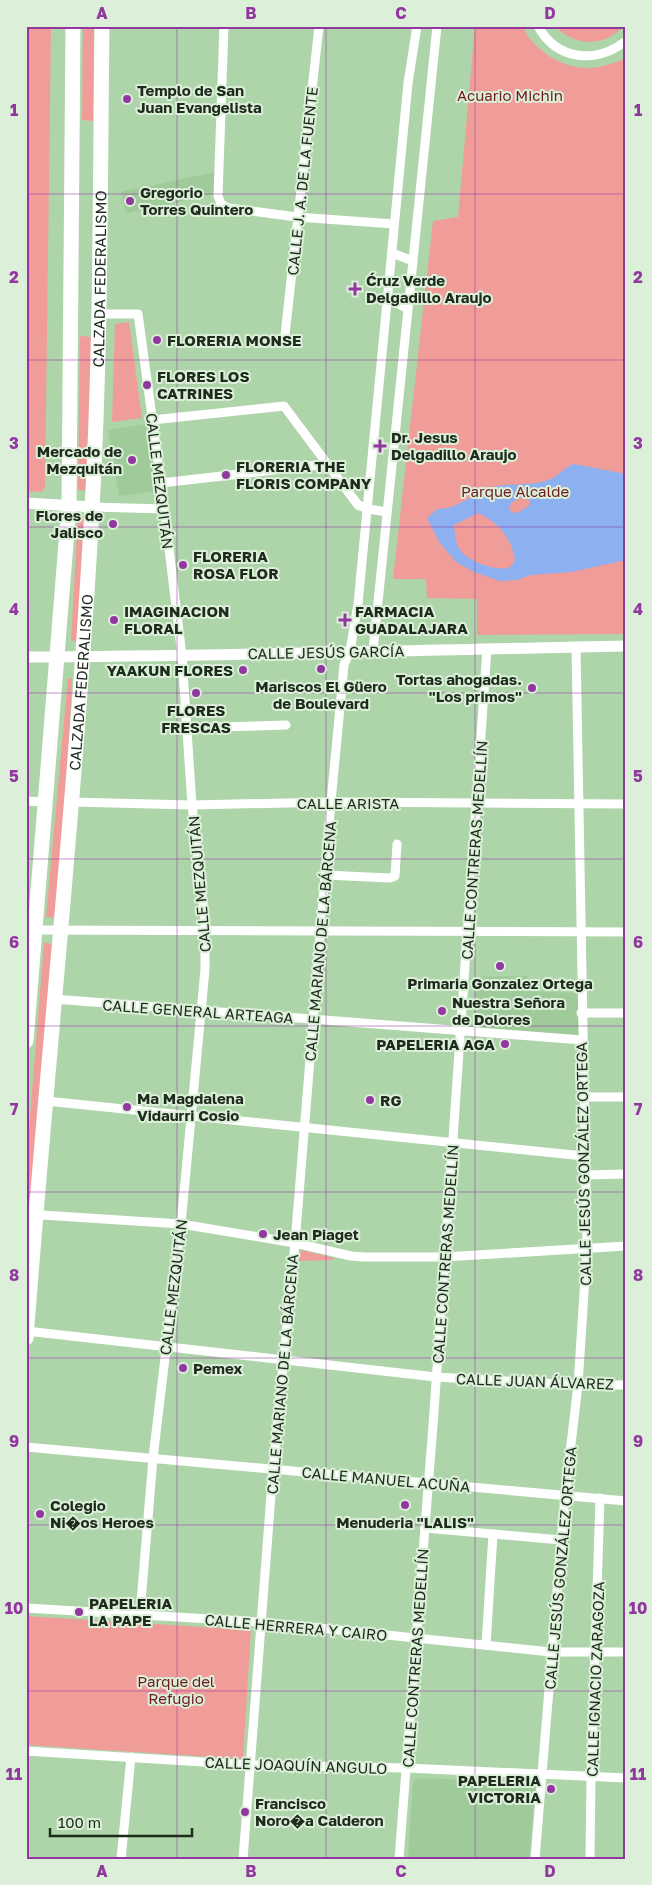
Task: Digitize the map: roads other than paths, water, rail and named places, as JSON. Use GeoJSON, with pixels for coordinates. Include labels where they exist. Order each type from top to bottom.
{"type":"FeatureCollection","features":[{"type":"Feature","properties":{"kind":"main road","name":"CALZADA FEDERALISMO"},"geometry":{"type":"LineString","coordinates":[[26,1041],[31,930],[46,802],[68,506],[73,26]]}},
{"type":"Feature","properties":{"kind":"main road","name":"CALZADA FEDERALISMO"},"geometry":{"type":"LineString","coordinates":[[26,1338],[31,1214],[46,1101],[61,930],[92,507],[99,314],[102,26]]}},
{"type":"Feature","properties":{"kind":"street"},"geometry":{"type":"LineString","coordinates":[[224,26],[218,196],[221,204],[228,208],[298,217],[394,224]]}},
{"type":"Feature","properties":{"kind":"street","name":"CALLE J. A. DE LA FUENTE"},"geometry":{"type":"LineString","coordinates":[[285,335],[319,26]]}},
{"type":"Feature","properties":{"kind":"street","name":"CALLE MARIANO DE LA BÁRCENA"},"geometry":{"type":"LineString","coordinates":[[243,1859],[273,1469],[295,1244],[344,665],[350,651],[358,604],[408,83],[417,26]]}},
{"type":"Feature","properties":{"kind":"street"},"geometry":{"type":"LineString","coordinates":[[372,651],[436,26]]}},
{"type":"Feature","properties":{"kind":"street"},"geometry":{"type":"LineString","coordinates":[[538,26],[549,42],[564,52],[581,56],[598,56],[615,49],[626,41]]}},
{"type":"Feature","properties":{"kind":"street"},"geometry":{"type":"LineString","coordinates":[[392,253],[413,261]]}},
{"type":"Feature","properties":{"kind":"street"},"geometry":{"type":"LineString","coordinates":[[387,298],[408,309]]}},
{"type":"Feature","properties":{"kind":"street","name":"CALLE MEZQUITÁN"},"geometry":{"type":"LineString","coordinates":[[99,314],[138,314],[182,656],[192,805],[205,931],[202,1011],[181,1224],[153,1458],[140,1614]]}},
{"type":"Feature","properties":{"kind":"street"},"geometry":{"type":"LineString","coordinates":[[152,420],[281,405],[286,408],[358,505],[368,509],[387,512]]}},
{"type":"Feature","properties":{"kind":"street"},"geometry":{"type":"LineString","coordinates":[[161,482],[327,464]]}},
{"type":"Feature","properties":{"kind":"street"},"geometry":{"type":"LineString","coordinates":[[26,504],[164,510]]}},
{"type":"Feature","properties":{"kind":"street","name":"CALLE JESÚS GARCÍA"},"geometry":{"type":"LineString","coordinates":[[26,657],[182,656],[626,646]]}},
{"type":"Feature","properties":{"kind":"street","name":"CALLE JESÚS GONZÁLEZ ORTEGA"},"geometry":{"type":"LineString","coordinates":[[535,1859],[565,1495],[578,1385],[587,1247],[581,1013],[576,647]]}},
{"type":"Feature","properties":{"kind":"street","name":"CALLE CONTRERAS MEDELLÍN"},"geometry":{"type":"LineString","coordinates":[[399,1859],[418,1638],[488,649]]}},
{"type":"Feature","properties":{"kind":"street"},"geometry":{"type":"LineString","coordinates":[[187,728],[286,725]]}},
{"type":"Feature","properties":{"kind":"street"},"geometry":{"type":"LineString","coordinates":[[26,801],[46,802]]}},
{"type":"Feature","properties":{"kind":"street","name":"CALLE ARISTA"},"geometry":{"type":"LineString","coordinates":[[71,802],[192,805],[331,802],[626,804]]}},
{"type":"Feature","properties":{"kind":"street"},"geometry":{"type":"LineString","coordinates":[[325,875],[390,878],[395,876],[397,844]]}},
{"type":"Feature","properties":{"kind":"street"},"geometry":{"type":"LineString","coordinates":[[31,930],[626,932]]}},
{"type":"Feature","properties":{"kind":"street","name":"CALLE GENERAL ARTEAGA"},"geometry":{"type":"LineString","coordinates":[[54,999],[582,1040]]}},
{"type":"Feature","properties":{"kind":"street"},"geometry":{"type":"LineString","coordinates":[[581,1013],[626,1013]]}},
{"type":"Feature","properties":{"kind":"street"},"geometry":{"type":"LineString","coordinates":[[583,1097],[626,1097]]}},
{"type":"Feature","properties":{"kind":"street"},"geometry":{"type":"LineString","coordinates":[[46,1101],[584,1156]]}},
{"type":"Feature","properties":{"kind":"street"},"geometry":{"type":"LineString","coordinates":[[584,1175],[626,1174]]}},
{"type":"Feature","properties":{"kind":"street"},"geometry":{"type":"LineString","coordinates":[[31,1214],[181,1224],[295,1244],[350,1256],[444,1256],[626,1246]]}},
{"type":"Feature","properties":{"kind":"street","name":"CALLE JUAN ÁLVAREZ"},"geometry":{"type":"LineString","coordinates":[[26,1331],[436,1377],[578,1385],[626,1385]]}},
{"type":"Feature","properties":{"kind":"street","name":"CALLE MANUEL ACUÑA"},"geometry":{"type":"LineString","coordinates":[[26,1447],[626,1501]]}},
{"type":"Feature","properties":{"kind":"street","name":"CALLE IGNACIO ZARAGOZA"},"geometry":{"type":"LineString","coordinates":[[590,1859],[600,1498]]}},
{"type":"Feature","properties":{"kind":"street"},"geometry":{"type":"LineString","coordinates":[[425,1528],[561,1540]]}},
{"type":"Feature","properties":{"kind":"street"},"geometry":{"type":"LineString","coordinates":[[486,1645],[493,1534]]}},
{"type":"Feature","properties":{"kind":"street","name":"CALLE HERRERA Y CAIRO"},"geometry":{"type":"LineString","coordinates":[[26,1608],[261,1622],[551,1652],[626,1652]]}},
{"type":"Feature","properties":{"kind":"street","name":"CALLE JOAQUÍN ANGULO"},"geometry":{"type":"LineString","coordinates":[[26,1751],[251,1765],[407,1768],[626,1778]]}},
{"type":"Feature","properties":{"kind":"street"},"geometry":{"type":"LineString","coordinates":[[121,1859],[131,1757]]}},
{"type":"Feature","properties":{"kind":"water"},"geometry":{"type":"Polygon","coordinates":[[[574,464],[626,474],[626,560],[571,572],[531,575],[517,580],[500,581],[474,572],[456,562],[439,542],[427,518],[437,509],[452,507],[487,489],[552,479],[574,464]],[[521,497],[511,503],[509,509],[512,512],[517,513],[529,506],[530,502],[527,498],[521,497]],[[478,513],[454,525],[459,548],[470,559],[484,565],[500,568],[511,566],[515,560],[507,538],[498,526],[478,513]]]}},
{"type":"Feature","properties":{"kind":"place","name":"Templo de San Juan Evangelista"},"geometry":{"type":"Point","coordinates":[127,99]}},
{"type":"Feature","properties":{"kind":"place","name":"Gregorio Torres Quintero"},"geometry":{"type":"Point","coordinates":[130,201]}},
{"type":"Feature","properties":{"kind":"place","name":"Ćruz Verde Delgadillo Araujo"},"geometry":{"type":"Point","coordinates":[355,289]}},
{"type":"Feature","properties":{"kind":"place","name":"FLORERIA MONSE"},"geometry":{"type":"Point","coordinates":[157,340]}},
{"type":"Feature","properties":{"kind":"place","name":"FLORES LOS CATRINES"},"geometry":{"type":"Point","coordinates":[147,385]}},
{"type":"Feature","properties":{"kind":"place","name":"Dr. Jesus Delgadillo Araujo"},"geometry":{"type":"Point","coordinates":[380,446]}},
{"type":"Feature","properties":{"kind":"place","name":"Mercado de Mezquitán"},"geometry":{"type":"Point","coordinates":[132,460]}},
{"type":"Feature","properties":{"kind":"place","name":"FLORERIA THE FLORIS COMPANY"},"geometry":{"type":"Point","coordinates":[226,475]}},
{"type":"Feature","properties":{"kind":"place","name":"Flores de Jalisco"},"geometry":{"type":"Point","coordinates":[113,524]}},
{"type":"Feature","properties":{"kind":"place","name":"FLORERIA ROSA FLOR"},"geometry":{"type":"Point","coordinates":[183,565]}},
{"type":"Feature","properties":{"kind":"place","name":"IMAGINACION FLORAL"},"geometry":{"type":"Point","coordinates":[114,620]}},
{"type":"Feature","properties":{"kind":"place","name":"FARMACIA GUADALAJARA"},"geometry":{"type":"Point","coordinates":[345,620]}},
{"type":"Feature","properties":{"kind":"place","name":"Mariscos El Güero de Boulevard"},"geometry":{"type":"Point","coordinates":[321,669]}},
{"type":"Feature","properties":{"kind":"place","name":"YAAKUN FLORES"},"geometry":{"type":"Point","coordinates":[243,670]}},
{"type":"Feature","properties":{"kind":"place","name":"Tortas ahogadas. \"Los primos\""},"geometry":{"type":"Point","coordinates":[532,688]}},
{"type":"Feature","properties":{"kind":"place","name":"FLORES FRESCAS"},"geometry":{"type":"Point","coordinates":[196,693]}},
{"type":"Feature","properties":{"kind":"place","name":"Primaria Gonzalez Ortega"},"geometry":{"type":"Point","coordinates":[500,966]}},
{"type":"Feature","properties":{"kind":"place","name":"Nuestra Señora de Dolores"},"geometry":{"type":"Point","coordinates":[442,1011]}},
{"type":"Feature","properties":{"kind":"place","name":"PAPELERIA AGA"},"geometry":{"type":"Point","coordinates":[505,1044]}},
{"type":"Feature","properties":{"kind":"place","name":"RG"},"geometry":{"type":"Point","coordinates":[370,1100]}},
{"type":"Feature","properties":{"kind":"place","name":"Ma Magdalena Vidaurri Cosio"},"geometry":{"type":"Point","coordinates":[127,1107]}},
{"type":"Feature","properties":{"kind":"place","name":"Jean Piaget"},"geometry":{"type":"Point","coordinates":[263,1234]}},
{"type":"Feature","properties":{"kind":"place","name":"Pemex"},"geometry":{"type":"Point","coordinates":[183,1368]}},
{"type":"Feature","properties":{"kind":"place","name":"Menuderia \"LALIS\""},"geometry":{"type":"Point","coordinates":[405,1505]}},
{"type":"Feature","properties":{"kind":"place","name":"Colegio Ni�os Heroes"},"geometry":{"type":"Point","coordinates":[40,1514]}},
{"type":"Feature","properties":{"kind":"place","name":"PAPELERIA LA PAPE"},"geometry":{"type":"Point","coordinates":[79,1612]}},
{"type":"Feature","properties":{"kind":"place","name":"PAPELERIA VICTORIA"},"geometry":{"type":"Point","coordinates":[551,1789]}},
{"type":"Feature","properties":{"kind":"place","name":"Francisco Noro�a Calderon"},"geometry":{"type":"Point","coordinates":[245,1812]}},
{"type":"Feature","properties":{"kind":"park label","name":"Acuario Michin"},"geometry":{"type":"Point","coordinates":[510,95]}},
{"type":"Feature","properties":{"kind":"park label","name":"Parque Alcalde"},"geometry":{"type":"Point","coordinates":[515,491]}},
{"type":"Feature","properties":{"kind":"park label","name":"Parque del Refugio"},"geometry":{"type":"Point","coordinates":[176,1690]}}]}
